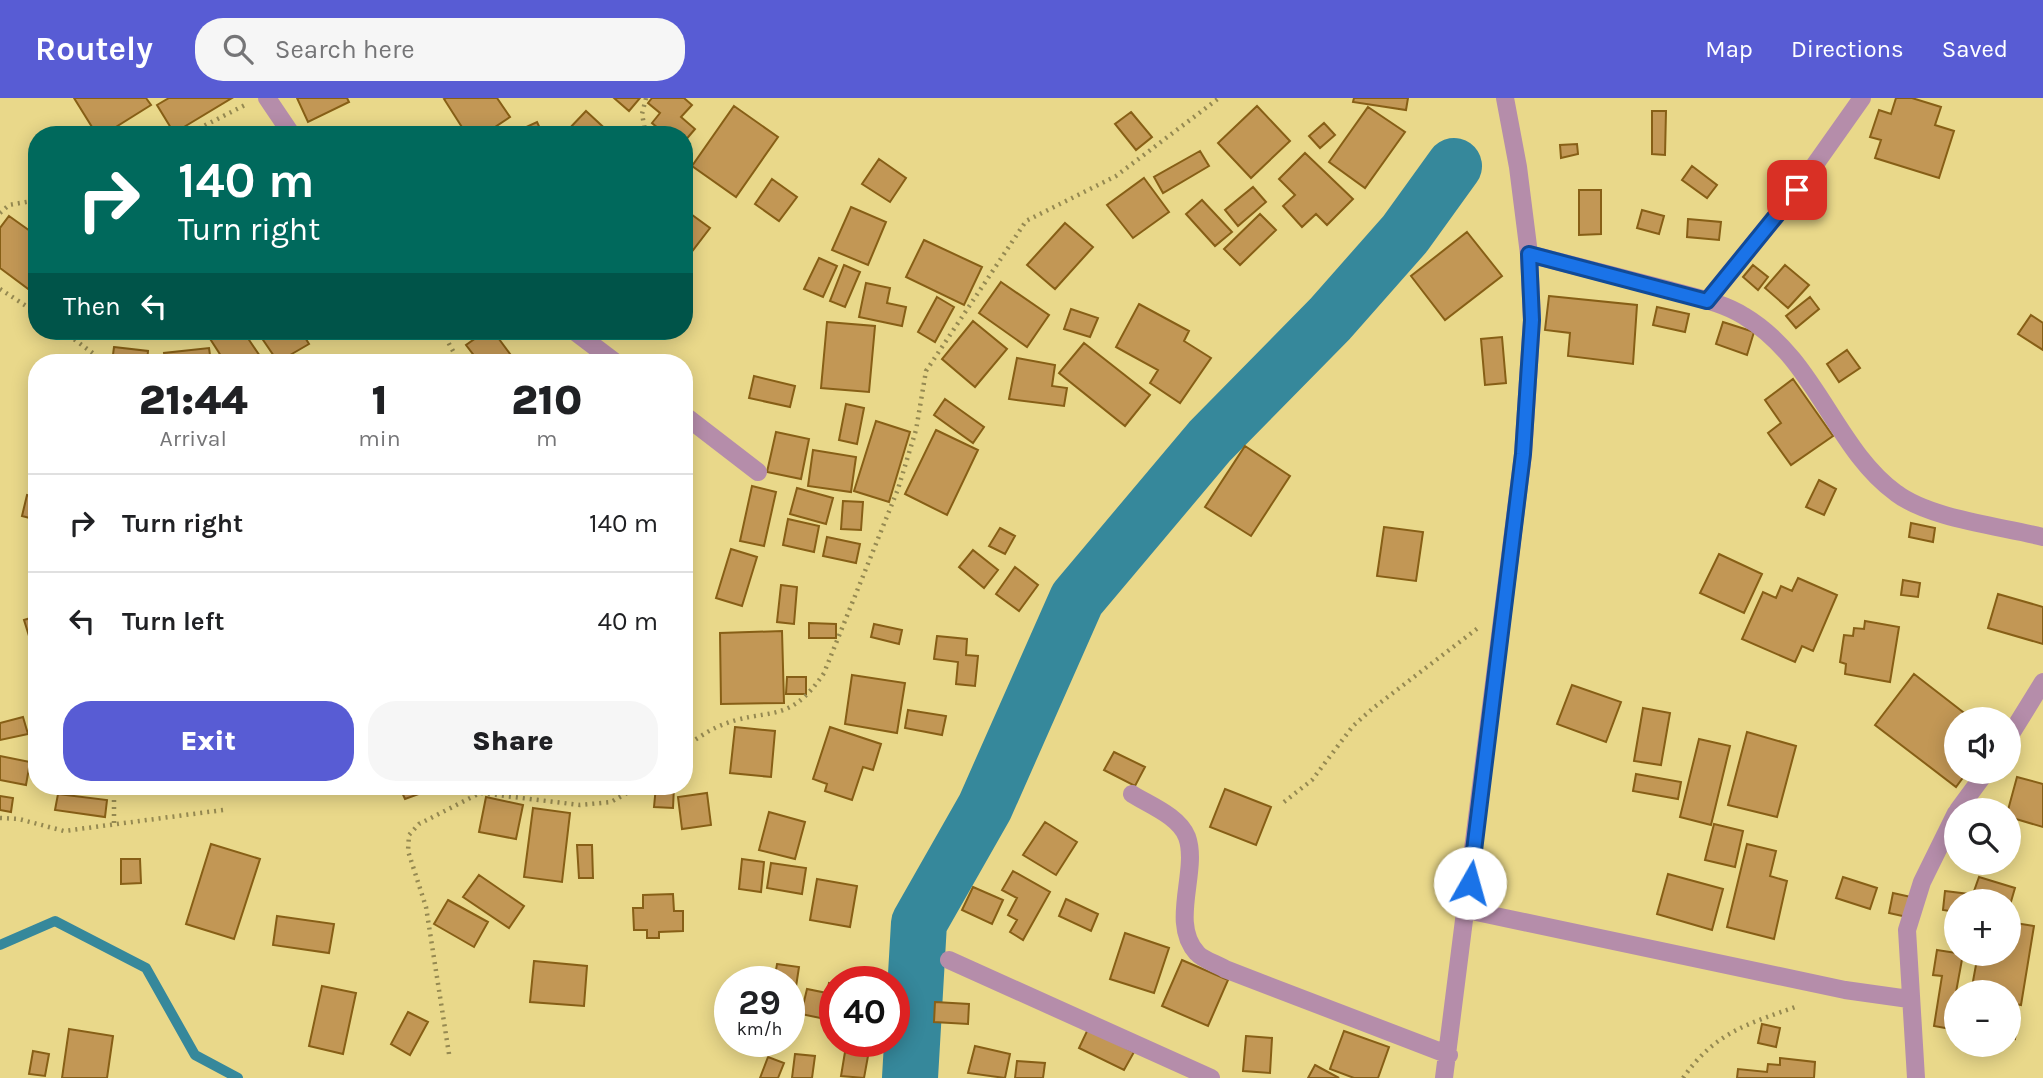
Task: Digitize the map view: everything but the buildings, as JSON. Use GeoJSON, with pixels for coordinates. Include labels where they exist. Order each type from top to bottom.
{"type":"FeatureCollection","features":[{"type":"Feature","properties":{"kind":"street"},"geometry":{"type":"LineString","coordinates":[[267,98],[286,126]]}},
{"type":"Feature","properties":{"kind":"street"},"geometry":{"type":"LineString","coordinates":[[1444,1078],[1524,441],[1532,320],[1529,254],[1518,167],[1505,98]]}},
{"type":"Feature","properties":{"kind":"street"},"geometry":{"type":"LineString","coordinates":[[1707,301],[1797,190],[1862,98]]}},
{"type":"Feature","properties":{"kind":"street"},"geometry":{"type":"LineString","coordinates":[[1529,254],[1707,301],[1743,314],[1771,335],[1808,377],[1863,459],[1895,493],[1925,510],[2043,537]]}},
{"type":"Feature","properties":{"kind":"street"},"geometry":{"type":"LineString","coordinates":[[586,340],[604,354]]}},
{"type":"Feature","properties":{"kind":"street"},"geometry":{"type":"LineString","coordinates":[[693,422],[758,472]]}},
{"type":"Feature","properties":{"kind":"street"},"geometry":{"type":"LineString","coordinates":[[2021,718],[2043,682]]}},
{"type":"Feature","properties":{"kind":"street"},"geometry":{"type":"LineString","coordinates":[[1132,794],[1173,819],[1186,836],[1189,853],[1186,929],[1197,953],[1225,969],[1449,1055]]}},
{"type":"Feature","properties":{"kind":"street"},"geometry":{"type":"LineString","coordinates":[[1916,1078],[1909,999],[1907,930],[1922,882],[1944,834]]}},
{"type":"Feature","properties":{"kind":"street"},"geometry":{"type":"LineString","coordinates":[[1467,910],[1845,990],[1909,999]]}},
{"type":"Feature","properties":{"kind":"street"},"geometry":{"type":"LineString","coordinates":[[949,960],[1211,1078]]}},
{"type":"Feature","properties":{"kind":"path"},"geometry":{"type":"LineString","coordinates":[[644,126],[642,114],[646,98]]}},
{"type":"Feature","properties":{"kind":"path"},"geometry":{"type":"LineString","coordinates":[[693,742],[718,727],[783,711],[808,697],[824,673],[898,489],[916,430],[926,371],[1026,221],[1116,176],[1219,98]]}},
{"type":"Feature","properties":{"kind":"path"},"geometry":{"type":"LineString","coordinates":[[204,126],[247,104]]}},
{"type":"Feature","properties":{"kind":"path"},"geometry":{"type":"LineString","coordinates":[[0,213],[9,205],[28,202]]}},
{"type":"Feature","properties":{"kind":"path"},"geometry":{"type":"LineString","coordinates":[[0,289],[28,307]]}},
{"type":"Feature","properties":{"kind":"path"},"geometry":{"type":"LineString","coordinates":[[76,340],[94,354]]}},
{"type":"Feature","properties":{"kind":"path"},"geometry":{"type":"LineString","coordinates":[[1284,802],[1312,780],[1353,726],[1372,709],[1458,641],[1503,611]]}},
{"type":"Feature","properties":{"kind":"path"},"geometry":{"type":"LineString","coordinates":[[114,795],[114,824]]}},
{"type":"Feature","properties":{"kind":"path"},"geometry":{"type":"LineString","coordinates":[[449,1054],[426,907],[408,851],[409,835],[419,824],[476,795]]}},
{"type":"Feature","properties":{"kind":"path"},"geometry":{"type":"LineString","coordinates":[[497,795],[580,805],[611,802],[623,795]]}},
{"type":"Feature","properties":{"kind":"path"},"geometry":{"type":"LineString","coordinates":[[0,818],[19,819],[64,831],[223,810]]}},
{"type":"Feature","properties":{"kind":"path"},"geometry":{"type":"LineString","coordinates":[[1683,1078],[1699,1055],[1718,1039],[1748,1024],[1845,990]]}},
{"type":"Feature","properties":{"kind":"waterway"},"geometry":{"type":"LineString","coordinates":[[910,1078],[919,923],[985,807],[1077,599],[1210,441],[1330,319],[1405,234],[1454,166]]}},
{"type":"Feature","properties":{"kind":"waterway"},"geometry":{"type":"LineString","coordinates":[[0,945],[55,921],[146,968],[195,1055],[238,1078]]}},
{"type":"Feature","properties":{"kind":"route"},"geometry":{"type":"LineString","coordinates":[[1470,883],[1523,454],[1532,320],[1529,254],[1707,301],[1797,190]]}}]}
